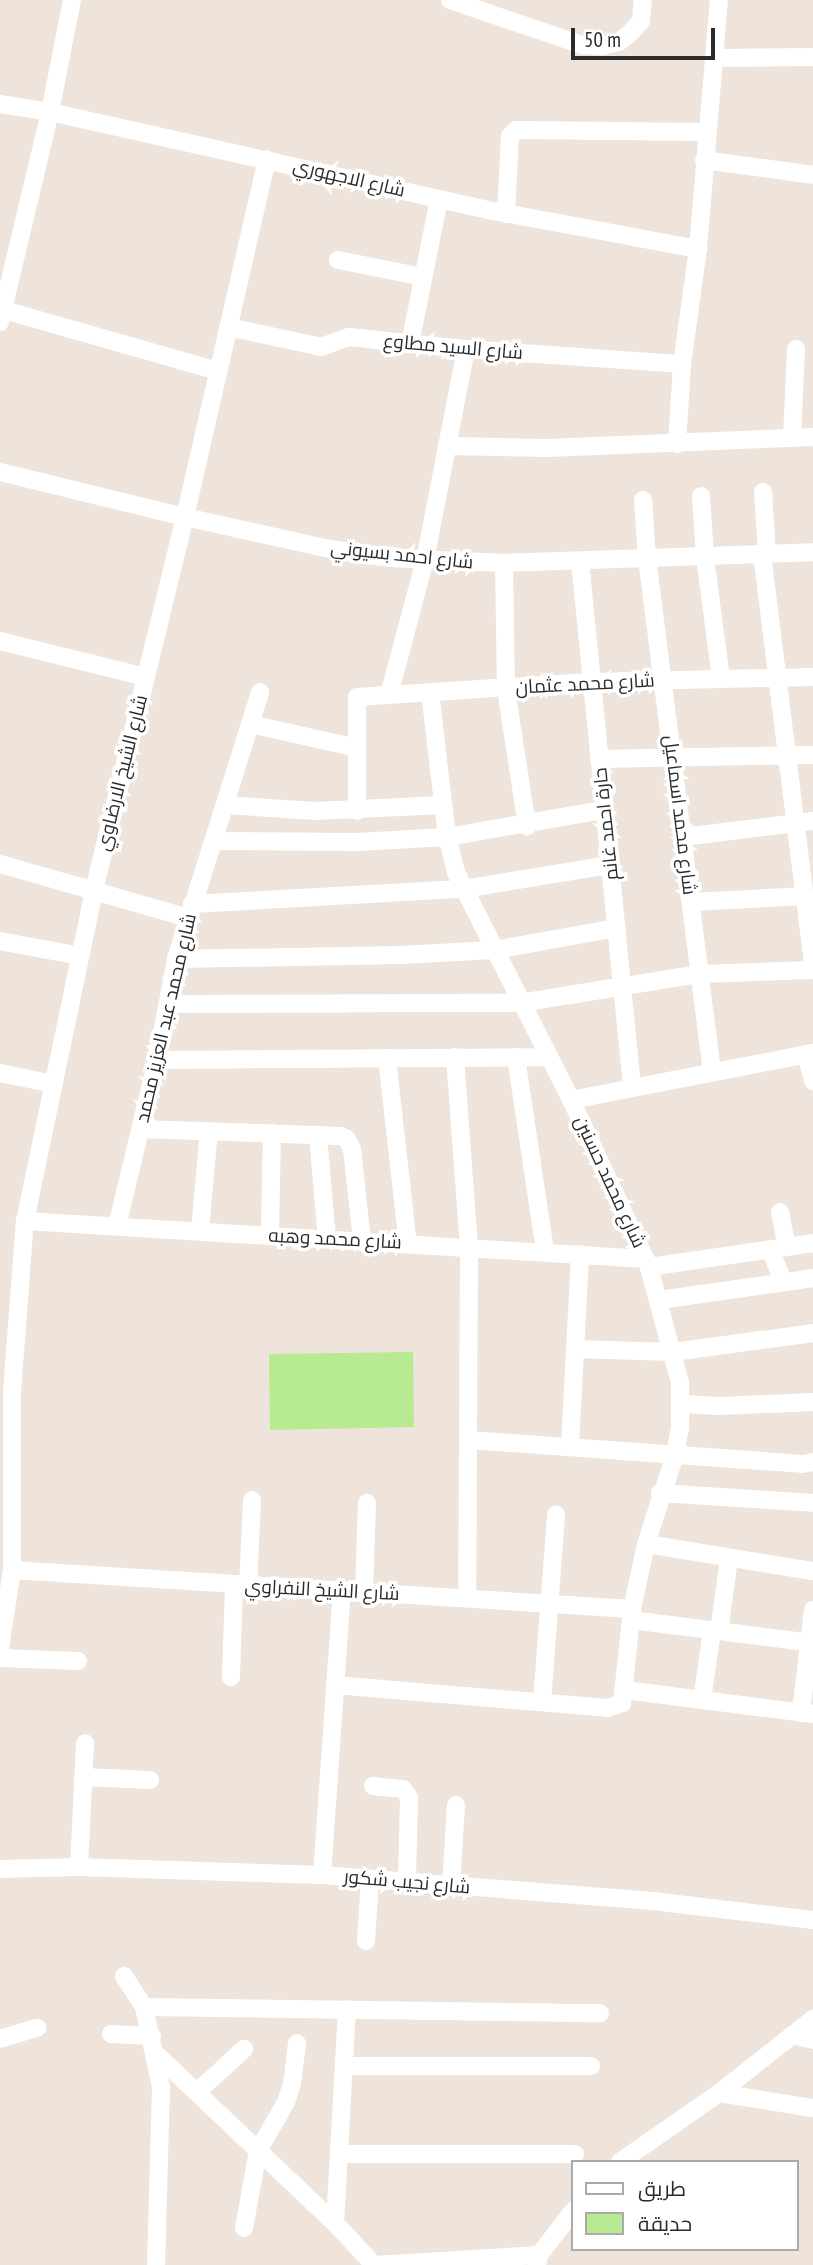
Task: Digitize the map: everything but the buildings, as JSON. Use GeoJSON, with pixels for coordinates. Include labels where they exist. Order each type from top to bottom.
{"type":"FeatureCollection","features":[{"type":"Feature","properties":{"kind":"street"},"geometry":{"type":"LineString","coordinates":[[72,0],[50,112],[1,314],[218,371]]}},
{"type":"Feature","properties":{"kind":"street"},"geometry":{"type":"LineString","coordinates":[[450,0],[582,45],[619,42],[640,21],[643,0]]}},
{"type":"Feature","properties":{"kind":"street"},"geometry":{"type":"LineString","coordinates":[[476,0],[492,14]]}},
{"type":"Feature","properties":{"kind":"street"},"geometry":{"type":"LineString","coordinates":[[677,443],[682,364],[698,249],[719,0]]}},
{"type":"Feature","properties":{"kind":"street"},"geometry":{"type":"LineString","coordinates":[[714,58],[813,57]]}},
{"type":"Feature","properties":{"kind":"street","name":"شارع الاجهوري"},"geometry":{"type":"LineString","coordinates":[[0,104],[50,112],[267,159],[506,214],[698,249]]}},
{"type":"Feature","properties":{"kind":"street"},"geometry":{"type":"LineString","coordinates":[[506,214],[510,136],[516,130],[706,132]]}},
{"type":"Feature","properties":{"kind":"street","name":"شارع الشيخ الارضاوي"},"geometry":{"type":"LineString","coordinates":[[0,1648],[12,1570],[6,1482],[25,1220],[94,890],[185,517],[267,159]]}},
{"type":"Feature","properties":{"kind":"street"},"geometry":{"type":"LineString","coordinates":[[704,160],[813,174]]}},
{"type":"Feature","properties":{"kind":"street"},"geometry":{"type":"LineString","coordinates":[[410,344],[439,199]]}},
{"type":"Feature","properties":{"kind":"street"},"geometry":{"type":"LineString","coordinates":[[338,260],[423,277]]}},
{"type":"Feature","properties":{"kind":"street","name":"شارع السيد مطاوع"},"geometry":{"type":"LineString","coordinates":[[228,327],[321,347],[349,337],[466,349],[682,364]]}},
{"type":"Feature","properties":{"kind":"street"},"geometry":{"type":"LineString","coordinates":[[792,438],[796,348]]}},
{"type":"Feature","properties":{"kind":"street"},"geometry":{"type":"LineString","coordinates":[[390,695],[425,561],[466,349]]}},
{"type":"Feature","properties":{"kind":"street"},"geometry":{"type":"LineString","coordinates":[[447,446],[548,448],[813,437]]}},
{"type":"Feature","properties":{"kind":"street","name":"شارع احمد بسيوني"},"geometry":{"type":"LineString","coordinates":[[0,472],[325,548],[425,561],[504,564],[813,552]]}},
{"type":"Feature","properties":{"kind":"street"},"geometry":{"type":"LineString","coordinates":[[763,492],[765,554],[777,678],[787,756],[804,822],[805,896],[813,964]]}},
{"type":"Feature","properties":{"kind":"street"},"geometry":{"type":"LineString","coordinates":[[701,496],[705,557],[721,679]]}},
{"type":"Feature","properties":{"kind":"street","name":"شارع محمد اسماعيل"},"geometry":{"type":"LineString","coordinates":[[643,500],[647,558],[712,1072]]}},
{"type":"Feature","properties":{"kind":"street","name":"حارة احمد غانم"},"geometry":{"type":"LineString","coordinates":[[580,561],[632,1087]]}},
{"type":"Feature","properties":{"kind":"street"},"geometry":{"type":"LineString","coordinates":[[504,564],[506,689],[527,826]]}},
{"type":"Feature","properties":{"kind":"street"},"geometry":{"type":"LineString","coordinates":[[0,641],[146,677]]}},
{"type":"Feature","properties":{"kind":"street","name":"شارع محمد عثمان"},"geometry":{"type":"LineString","coordinates":[[357,748],[357,697],[592,682],[813,677]]}},
{"type":"Feature","properties":{"kind":"street","name":"شارع محمد عبد العزيز محمد"},"geometry":{"type":"LineString","coordinates":[[117,1226],[170,1003],[176,959],[260,692]]}},
{"type":"Feature","properties":{"kind":"street","name":"شارع محمد حسنين"},"geometry":{"type":"LineString","coordinates":[[430,693],[447,837],[463,888],[571,1100],[647,1263],[673,1352],[682,1404],[675,1455],[660,1493],[646,1544],[632,1614],[625,1690]]}},
{"type":"Feature","properties":{"kind":"street"},"geometry":{"type":"LineString","coordinates":[[250,724],[357,748],[357,811]]}},
{"type":"Feature","properties":{"kind":"street"},"geometry":{"type":"LineString","coordinates":[[599,760],[813,755]]}},
{"type":"Feature","properties":{"kind":"street"},"geometry":{"type":"LineString","coordinates":[[225,805],[263,810],[357,811],[443,805]]}},
{"type":"Feature","properties":{"kind":"street"},"geometry":{"type":"LineString","coordinates":[[214,841],[358,842],[447,837],[527,826],[604,810]]}},
{"type":"Feature","properties":{"kind":"street"},"geometry":{"type":"LineString","coordinates":[[683,837],[804,822]]}},
{"type":"Feature","properties":{"kind":"street"},"geometry":{"type":"LineString","coordinates":[[0,864],[94,890],[190,911],[463,888],[610,865]]}},
{"type":"Feature","properties":{"kind":"street"},"geometry":{"type":"LineString","coordinates":[[691,902],[805,896]]}},
{"type":"Feature","properties":{"kind":"street"},"geometry":{"type":"LineString","coordinates":[[176,959],[401,955],[494,950],[617,928]]}},
{"type":"Feature","properties":{"kind":"street"},"geometry":{"type":"LineString","coordinates":[[0,941],[80,956]]}},
{"type":"Feature","properties":{"kind":"street"},"geometry":{"type":"LineString","coordinates":[[170,1003],[520,1003],[700,974],[813,970]]}},
{"type":"Feature","properties":{"kind":"street"},"geometry":{"type":"LineString","coordinates":[[571,1100],[810,1054],[813,1081]]}},
{"type":"Feature","properties":{"kind":"street"},"geometry":{"type":"LineString","coordinates":[[516,1057],[545,1252]]}},
{"type":"Feature","properties":{"kind":"street"},"geometry":{"type":"LineString","coordinates":[[157,1060],[548,1057]]}},
{"type":"Feature","properties":{"kind":"street"},"geometry":{"type":"LineString","coordinates":[[387,1058],[408,1244]]}},
{"type":"Feature","properties":{"kind":"street"},"geometry":{"type":"LineString","coordinates":[[455,1058],[469,1248],[467,1598]]}},
{"type":"Feature","properties":{"kind":"street"},"geometry":{"type":"LineString","coordinates":[[0,1073],[54,1084]]}},
{"type":"Feature","properties":{"kind":"street"},"geometry":{"type":"LineString","coordinates":[[141,1129],[341,1136],[347,1139],[352,1149],[362,1241]]}},
{"type":"Feature","properties":{"kind":"street"},"geometry":{"type":"LineString","coordinates":[[200,1231],[209,1131]]}},
{"type":"Feature","properties":{"kind":"street"},"geometry":{"type":"LineString","coordinates":[[270,1236],[272,1133]]}},
{"type":"Feature","properties":{"kind":"street"},"geometry":{"type":"LineString","coordinates":[[318,1135],[327,1239]]}},
{"type":"Feature","properties":{"kind":"street"},"geometry":{"type":"LineString","coordinates":[[780,1212],[779,1248],[783,1282]]}},
{"type":"Feature","properties":{"kind":"street","name":"شارع محمد وهبه"},"geometry":{"type":"LineString","coordinates":[[25,1220],[580,1254],[647,1263],[813,1243]]}},
{"type":"Feature","properties":{"kind":"street"},"geometry":{"type":"LineString","coordinates":[[570,1446],[580,1254]]}},
{"type":"Feature","properties":{"kind":"street"},"geometry":{"type":"LineString","coordinates":[[659,1300],[813,1278]]}},
{"type":"Feature","properties":{"kind":"street"},"geometry":{"type":"LineString","coordinates":[[575,1349],[673,1352],[813,1333]]}},
{"type":"Feature","properties":{"kind":"street"},"geometry":{"type":"LineString","coordinates":[[0,1377],[12,1392]]}},
{"type":"Feature","properties":{"kind":"street"},"geometry":{"type":"LineString","coordinates":[[682,1404],[719,1406],[813,1402]]}},
{"type":"Feature","properties":{"kind":"street"},"geometry":{"type":"LineString","coordinates":[[469,1440],[802,1464],[813,1462]]}},
{"type":"Feature","properties":{"kind":"street"},"geometry":{"type":"LineString","coordinates":[[660,1493],[813,1503]]}},
{"type":"Feature","properties":{"kind":"street"},"geometry":{"type":"LineString","coordinates":[[231,1677],[253,1500]]}},
{"type":"Feature","properties":{"kind":"street"},"geometry":{"type":"LineString","coordinates":[[364,1593],[367,1503]]}},
{"type":"Feature","properties":{"kind":"street"},"geometry":{"type":"LineString","coordinates":[[542,1702],[556,1515]]}},
{"type":"Feature","properties":{"kind":"street"},"geometry":{"type":"LineString","coordinates":[[646,1544],[813,1571]]}},
{"type":"Feature","properties":{"kind":"street"},"geometry":{"type":"LineString","coordinates":[[702,1700],[729,1559]]}},
{"type":"Feature","properties":{"kind":"street","name":"شارع الشيخ النفراوي"},"geometry":{"type":"LineString","coordinates":[[12,1570],[549,1603],[632,1614],[716,1631],[811,1643]]}},
{"type":"Feature","properties":{"kind":"street"},"geometry":{"type":"LineString","coordinates":[[322,1875],[342,1591]]}},
{"type":"Feature","properties":{"kind":"street"},"geometry":{"type":"LineString","coordinates":[[335,1685],[607,1708],[622,1703],[625,1690],[807,1713],[813,1610]]}},
{"type":"Feature","properties":{"kind":"street"},"geometry":{"type":"LineString","coordinates":[[0,1658],[78,1661]]}},
{"type":"Feature","properties":{"kind":"street"},"geometry":{"type":"LineString","coordinates":[[79,1867],[85,1743]]}},
{"type":"Feature","properties":{"kind":"street"},"geometry":{"type":"LineString","coordinates":[[83,1777],[150,1780]]}},
{"type":"Feature","properties":{"kind":"street"},"geometry":{"type":"LineString","coordinates":[[373,1786],[403,1788],[409,1798],[407,1882]]}},
{"type":"Feature","properties":{"kind":"street"},"geometry":{"type":"LineString","coordinates":[[451,1886],[456,1805]]}},
{"type":"Feature","properties":{"kind":"street","name":"شارع نجيب شكور"},"geometry":{"type":"LineString","coordinates":[[0,1869],[79,1867],[322,1875],[653,1901],[813,1920]]}},
{"type":"Feature","properties":{"kind":"street"},"geometry":{"type":"LineString","coordinates":[[366,1941],[370,1879]]}},
{"type":"Feature","properties":{"kind":"street"},"geometry":{"type":"LineString","coordinates":[[124,1976],[144,2007],[161,2087],[156,2265]]}},
{"type":"Feature","properties":{"kind":"street"},"geometry":{"type":"LineString","coordinates":[[144,2007],[600,2014]]}},
{"type":"Feature","properties":{"kind":"street"},"geometry":{"type":"LineString","coordinates":[[335,2223],[347,2009]]}},
{"type":"Feature","properties":{"kind":"street"},"geometry":{"type":"LineString","coordinates":[[623,2160],[719,2092],[813,2019]]}},
{"type":"Feature","properties":{"kind":"street"},"geometry":{"type":"LineString","coordinates":[[0,2039],[37,2028]]}},
{"type":"Feature","properties":{"kind":"street"},"geometry":{"type":"LineString","coordinates":[[111,2034],[152,2036]]}},
{"type":"Feature","properties":{"kind":"street"},"geometry":{"type":"LineString","coordinates":[[792,2035],[813,2040]]}},
{"type":"Feature","properties":{"kind":"street"},"geometry":{"type":"LineString","coordinates":[[244,2228],[258,2151],[286,2102],[292,2084],[297,2043]]}},
{"type":"Feature","properties":{"kind":"street"},"geometry":{"type":"LineString","coordinates":[[197,2092],[244,2049]]}},
{"type":"Feature","properties":{"kind":"street"},"geometry":{"type":"LineString","coordinates":[[156,2054],[335,2223],[374,2265],[538,2260],[572,2212]]}},
{"type":"Feature","properties":{"kind":"street"},"geometry":{"type":"LineString","coordinates":[[344,2066],[591,2066]]}},
{"type":"Feature","properties":{"kind":"street"},"geometry":{"type":"LineString","coordinates":[[719,2092],[813,2108]]}},
{"type":"Feature","properties":{"kind":"street"},"geometry":{"type":"LineString","coordinates":[[339,2154],[575,2154]]}},
{"type":"Feature","properties":{"kind":"green space"},"geometry":{"type":"Polygon","coordinates":[[[413,1352],[414,1427],[270,1430],[269,1354],[413,1352]]]}}]}
